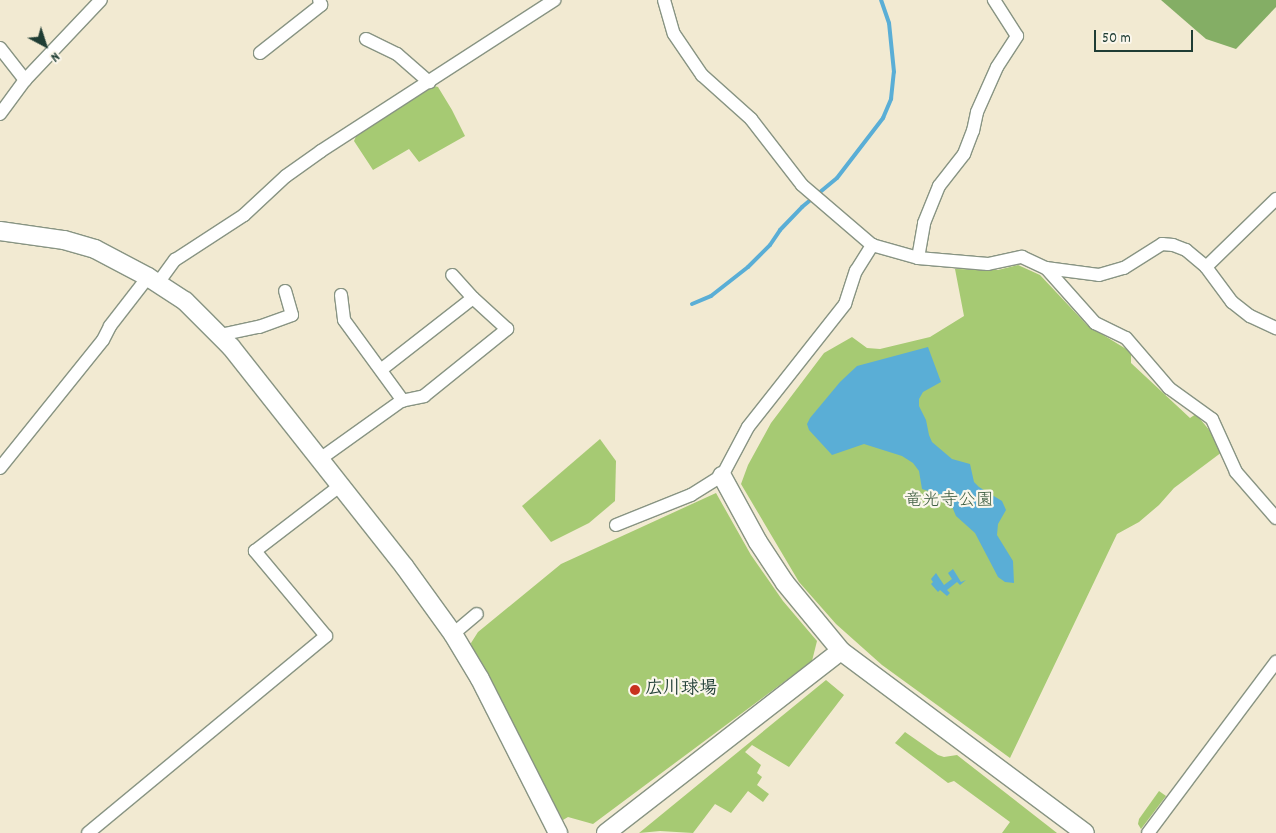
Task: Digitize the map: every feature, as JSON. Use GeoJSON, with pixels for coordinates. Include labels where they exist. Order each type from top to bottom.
{"type":"FeatureCollection","features":[{"type":"Feature","properties":{"kind":"street"},"geometry":{"type":"LineString","coordinates":[[0,114],[25,80],[101,0]]}},
{"type":"Feature","properties":{"kind":"street"},"geometry":{"type":"LineString","coordinates":[[260,53],[321,5],[319,0]]}},
{"type":"Feature","properties":{"kind":"street"},"geometry":{"type":"LineString","coordinates":[[0,468],[98,348],[110,326],[153,280],[175,260],[244,215],[293,171],[330,145],[554,0]]}},
{"type":"Feature","properties":{"kind":"street"},"geometry":{"type":"LineString","coordinates":[[664,0],[674,34],[702,75],[751,119],[802,185],[872,245],[918,258],[988,264],[1022,257],[1046,268],[1099,275],[1124,268],[1162,244],[1173,245],[1186,250],[1206,268],[1232,302],[1250,316],[1276,328]]}},
{"type":"Feature","properties":{"kind":"street"},"geometry":{"type":"LineString","coordinates":[[918,258],[924,223],[939,186],[964,154],[973,131],[977,112],[997,67],[1017,36],[994,0]]}},
{"type":"Feature","properties":{"kind":"street"},"geometry":{"type":"LineString","coordinates":[[366,39],[397,54],[430,82]]}},
{"type":"Feature","properties":{"kind":"street"},"geometry":{"type":"LineString","coordinates":[[0,48],[25,80]]}},
{"type":"Feature","properties":{"kind":"street"},"geometry":{"type":"LineString","coordinates":[[1206,268],[1276,199]]}},
{"type":"Feature","properties":{"kind":"street"},"geometry":{"type":"LineString","coordinates":[[0,230],[64,240],[95,250],[153,280],[185,301],[220,335],[341,485],[453,634],[480,680],[558,833]]}},
{"type":"Feature","properties":{"kind":"street"},"geometry":{"type":"LineString","coordinates":[[616,525],[691,495],[722,476],[748,427],[845,304],[856,270],[872,245]]}},
{"type":"Feature","properties":{"kind":"street"},"geometry":{"type":"LineString","coordinates":[[1046,268],[1095,323],[1126,338],[1169,388],[1212,419],[1236,472],[1276,518]]}},
{"type":"Feature","properties":{"kind":"street"},"geometry":{"type":"LineString","coordinates":[[320,459],[403,401],[424,396],[507,329],[473,298],[452,275]]}},
{"type":"Feature","properties":{"kind":"street"},"geometry":{"type":"LineString","coordinates":[[220,335],[259,328],[292,315],[285,291]]}},
{"type":"Feature","properties":{"kind":"street"},"geometry":{"type":"LineString","coordinates":[[341,295],[344,320],[382,369],[403,401]]}},
{"type":"Feature","properties":{"kind":"street"},"geometry":{"type":"LineString","coordinates":[[382,369],[473,298]]}},
{"type":"Feature","properties":{"kind":"street"},"geometry":{"type":"LineString","coordinates":[[722,476],[758,542],[780,575],[840,651],[1085,833]]}},
{"type":"Feature","properties":{"kind":"street"},"geometry":{"type":"LineString","coordinates":[[88,833],[326,636],[255,551],[341,485]]}},
{"type":"Feature","properties":{"kind":"street"},"geometry":{"type":"LineString","coordinates":[[453,634],[477,614]]}},
{"type":"Feature","properties":{"kind":"street"},"geometry":{"type":"LineString","coordinates":[[606,833],[840,651]]}},
{"type":"Feature","properties":{"kind":"street"},"geometry":{"type":"LineString","coordinates":[[1148,833],[1276,662]]}},
{"type":"Feature","properties":{"kind":"green space"},"geometry":{"type":"Polygon","coordinates":[[[1161,0],[1276,0],[1276,7],[1236,49],[1206,39],[1161,0]]]}},
{"type":"Feature","properties":{"kind":"green space"},"geometry":{"type":"Polygon","coordinates":[[[434,86],[438,87],[465,136],[419,162],[409,149],[373,170],[354,141],[357,134],[434,86]]]}},
{"type":"Feature","properties":{"kind":"green space","name":"竜光寺公園"},"geometry":{"type":"Polygon","coordinates":[[[1018,265],[1040,275],[1087,325],[1131,352],[1131,363],[1190,418],[1196,414],[1215,437],[1222,452],[1174,488],[1159,505],[1139,522],[1117,534],[1010,758],[882,665],[836,624],[799,582],[741,484],[748,465],[771,423],[824,353],[852,337],[867,348],[880,349],[930,337],[964,316],[955,269],[998,270],[1018,265]]]}},
{"type":"Feature","properties":{"kind":"green space"},"geometry":{"type":"Polygon","coordinates":[[[600,439],[616,461],[615,501],[589,523],[551,542],[522,506],[600,439]]]}},
{"type":"Feature","properties":{"kind":"green space"},"geometry":{"type":"Polygon","coordinates":[[[716,493],[751,555],[783,601],[817,641],[812,661],[593,824],[568,817],[563,820],[473,654],[471,643],[478,632],[561,564],[716,493]]]}},
{"type":"Feature","properties":{"kind":"green space"},"geometry":{"type":"Polygon","coordinates":[[[826,680],[844,695],[789,767],[752,745],[745,752],[761,765],[757,773],[762,777],[757,785],[769,794],[763,802],[748,791],[731,813],[715,804],[693,833],[660,831],[639,833],[826,680]]]}},
{"type":"Feature","properties":{"kind":"green space"},"geometry":{"type":"Polygon","coordinates":[[[905,732],[938,755],[944,757],[957,755],[1057,833],[1002,833],[1010,822],[954,781],[948,783],[895,743],[905,732]]]}},
{"type":"Feature","properties":{"kind":"green space"},"geometry":{"type":"Polygon","coordinates":[[[1159,791],[1166,796],[1141,829],[1138,824],[1139,819],[1159,791]]]}},
{"type":"Feature","properties":{"kind":"water"},"geometry":{"type":"Polygon","coordinates":[[[928,347],[941,382],[923,392],[919,399],[919,406],[926,420],[929,435],[932,442],[952,459],[970,464],[974,482],[1002,501],[1006,510],[998,524],[997,535],[1013,561],[1014,583],[1005,582],[998,577],[975,533],[956,516],[948,497],[922,489],[919,471],[913,463],[902,456],[864,444],[832,455],[809,430],[807,424],[810,418],[840,382],[857,366],[928,347]]]}},
{"type":"Feature","properties":{"kind":"water"},"geometry":{"type":"Polygon","coordinates":[[[953,569],[961,582],[966,580],[960,585],[957,582],[947,590],[950,593],[947,596],[940,590],[938,592],[931,584],[933,582],[931,579],[936,573],[944,585],[952,579],[948,573],[953,569]]]}},
{"type":"Feature","properties":{"kind":"waterway"},"geometry":{"type":"LineString","coordinates":[[692,304],[711,296],[748,267],[770,245],[780,230],[802,207],[837,178],[883,118],[891,99],[894,72],[889,23],[881,0]]}},
{"type":"Feature","properties":{"kind":"place","name":"広川球場"},"geometry":{"type":"Point","coordinates":[635,690]}}]}
